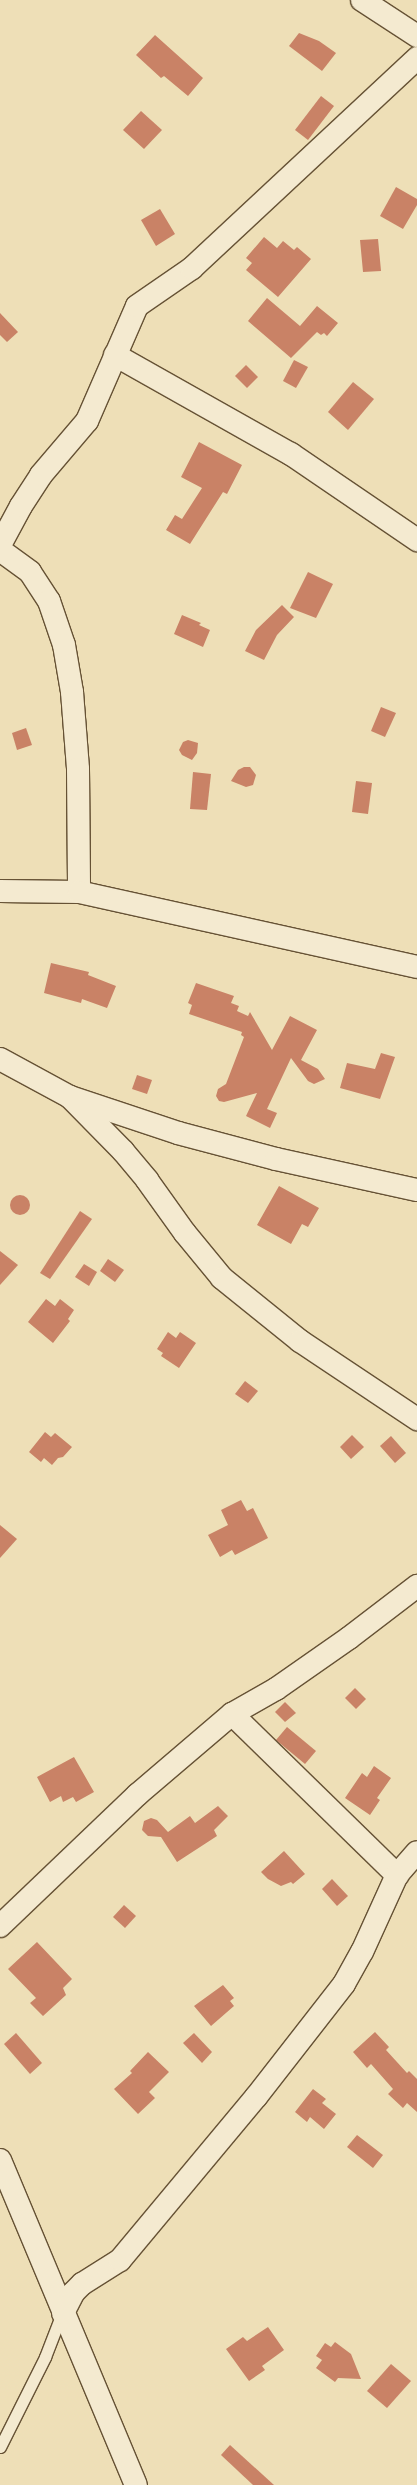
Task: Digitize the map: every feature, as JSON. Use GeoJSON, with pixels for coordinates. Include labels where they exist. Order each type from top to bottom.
{"type":"FeatureCollection","features":[{"type":"Feature","properties":{"kind":"street"},"geometry":{"type":"LineString","coordinates":[[362,0],[417,36]]}},
{"type":"Feature","properties":{"kind":"street"},"geometry":{"type":"LineString","coordinates":[[0,545],[21,506],[41,475],[87,421],[137,306],[192,268],[417,58]]}},
{"type":"Feature","properties":{"kind":"street"},"geometry":{"type":"LineString","coordinates":[[115,355],[291,454],[417,540]]}},
{"type":"Feature","properties":{"kind":"street"},"geometry":{"type":"LineString","coordinates":[[0,550],[30,572],[50,601],[64,645],[72,692],[78,770],[79,892]]}},
{"type":"Feature","properties":{"kind":"street"},"geometry":{"type":"LineString","coordinates":[[0,891],[79,892],[417,967]]}},
{"type":"Feature","properties":{"kind":"street"},"geometry":{"type":"LineString","coordinates":[[0,1059],[70,1097],[227,1147],[417,1190]]}},
{"type":"Feature","properties":{"kind":"street"},"geometry":{"type":"LineString","coordinates":[[70,1097],[123,1151],[147,1180],[185,1234],[222,1278],[300,1341],[417,1419]]}},
{"type":"Feature","properties":{"kind":"street"},"geometry":{"type":"LineString","coordinates":[[0,1926],[138,1796],[232,1714],[276,1689],[349,1638],[417,1586]]}},
{"type":"Feature","properties":{"kind":"street"},"geometry":{"type":"LineString","coordinates":[[232,1714],[397,1875]]}},
{"type":"Feature","properties":{"kind":"street"},"geometry":{"type":"LineString","coordinates":[[63,2313],[73,2294],[82,2284],[120,2260],[256,2097],[344,1984],[362,1952],[397,1875],[417,1852]]}},
{"type":"Feature","properties":{"kind":"street"},"geometry":{"type":"LineString","coordinates":[[0,2160],[136,2485]]}},
{"type":"Feature","properties":{"kind":"lane"},"geometry":{"type":"LineString","coordinates":[[0,2447],[45,2357],[63,2313]]}},
{"type":"Feature","properties":{"kind":"building"},"geometry":{"type":"Polygon","coordinates":[[[299,33],[319,41],[336,53],[322,71],[289,46],[299,33]]]}},
{"type":"Feature","properties":{"kind":"building"},"geometry":{"type":"Polygon","coordinates":[[[155,35],[203,78],[188,96],[164,76],[161,78],[136,55],[155,35]]]}},
{"type":"Feature","properties":{"kind":"building"},"geometry":{"type":"Polygon","coordinates":[[[321,96],[334,106],[308,140],[295,130],[321,96]]]}},
{"type":"Feature","properties":{"kind":"building"},"geometry":{"type":"Polygon","coordinates":[[[141,111],[162,130],[144,149],[123,130],[141,111]]]}},
{"type":"Feature","properties":{"kind":"building"},"geometry":{"type":"Polygon","coordinates":[[[396,187],[417,199],[417,205],[403,229],[380,216],[396,187]]]}},
{"type":"Feature","properties":{"kind":"building"},"geometry":{"type":"Polygon","coordinates":[[[160,209],[175,234],[156,246],[141,220],[160,209]]]}},
{"type":"Feature","properties":{"kind":"building"},"geometry":{"type":"Polygon","coordinates":[[[264,237],[277,248],[283,241],[294,250],[297,247],[311,259],[278,297],[246,270],[252,263],[246,258],[264,237]]]}},
{"type":"Feature","properties":{"kind":"building"},"geometry":{"type":"Polygon","coordinates":[[[378,239],[381,271],[363,272],[360,240],[378,239]]]}},
{"type":"Feature","properties":{"kind":"building"},"geometry":{"type":"Polygon","coordinates":[[[267,298],[300,326],[317,306],[338,323],[327,336],[324,333],[321,335],[317,332],[291,358],[248,321],[267,298]]]}},
{"type":"Feature","properties":{"kind":"building"},"geometry":{"type":"Polygon","coordinates":[[[0,313],[18,332],[7,342],[0,335],[0,313]]]}},
{"type":"Feature","properties":{"kind":"building"},"geometry":{"type":"Polygon","coordinates":[[[294,360],[308,367],[296,388],[283,381],[294,360]]]}},
{"type":"Feature","properties":{"kind":"building"},"geometry":{"type":"Polygon","coordinates":[[[246,365],[258,377],[247,388],[235,376],[246,365]]]}},
{"type":"Feature","properties":{"kind":"building"},"geometry":{"type":"Polygon","coordinates":[[[353,382],[374,399],[348,430],[328,412],[353,382]]]}},
{"type":"Feature","properties":{"kind":"building"},"geometry":{"type":"Polygon","coordinates":[[[199,442],[242,465],[227,494],[223,492],[190,544],[166,530],[175,515],[182,519],[202,488],[181,477],[199,442]]]}},
{"type":"Feature","properties":{"kind":"building"},"geometry":{"type":"Polygon","coordinates":[[[308,572],[333,584],[316,618],[290,608],[308,572]]]}},
{"type":"Feature","properties":{"kind":"building"},"geometry":{"type":"Polygon","coordinates":[[[282,605],[294,617],[277,635],[264,660],[245,651],[256,630],[282,605]]]}},
{"type":"Feature","properties":{"kind":"building"},"geometry":{"type":"Polygon","coordinates":[[[182,615],[201,623],[199,625],[210,630],[203,647],[174,634],[182,615]]]}},
{"type":"Feature","properties":{"kind":"building"},"geometry":{"type":"Polygon","coordinates":[[[381,707],[396,713],[385,737],[371,731],[381,707]]]}},
{"type":"Feature","properties":{"kind":"building"},"geometry":{"type":"Polygon","coordinates":[[[26,728],[32,745],[17,750],[12,733],[26,728]]]}},
{"type":"Feature","properties":{"kind":"building"},"geometry":{"type":"Polygon","coordinates":[[[188,740],[198,743],[197,753],[192,760],[182,755],[179,750],[183,742],[188,740]]]}},
{"type":"Feature","properties":{"kind":"building"},"geometry":{"type":"Polygon","coordinates":[[[244,767],[250,767],[256,775],[253,785],[246,787],[231,781],[238,770],[244,767]]]}},
{"type":"Feature","properties":{"kind":"building"},"geometry":{"type":"Polygon","coordinates":[[[193,772],[211,774],[207,810],[190,809],[193,772]]]}},
{"type":"Feature","properties":{"kind":"building"},"geometry":{"type":"Polygon","coordinates":[[[356,781],[372,783],[368,814],[352,812],[356,781]]]}},
{"type":"Feature","properties":{"kind":"building"},"geometry":{"type":"Polygon","coordinates":[[[51,963],[89,972],[88,975],[116,986],[107,1008],[82,999],[81,1003],[44,993],[51,963]]]}},
{"type":"Feature","properties":{"kind":"building"},"geometry":{"type":"Polygon","coordinates":[[[196,983],[234,996],[231,1003],[239,1006],[237,1011],[248,1016],[250,1012],[272,1050],[290,1016],[317,1030],[301,1060],[318,1069],[325,1079],[314,1084],[308,1081],[291,1058],[267,1109],[277,1113],[270,1128],[246,1116],[257,1093],[224,1102],[219,1101],[216,1096],[218,1089],[226,1084],[244,1037],[241,1035],[242,1032],[189,1014],[192,1005],[188,1003],[196,983]]]}},
{"type":"Feature","properties":{"kind":"building"},"geometry":{"type":"Polygon","coordinates":[[[381,1053],[395,1057],[380,1099],[340,1088],[347,1063],[375,1069],[381,1053]]]}},
{"type":"Feature","properties":{"kind":"building"},"geometry":{"type":"Polygon","coordinates":[[[137,1075],[152,1080],[147,1094],[132,1089],[137,1075]]]}},
{"type":"Feature","properties":{"kind":"building"},"geometry":{"type":"Polygon","coordinates":[[[279,1186],[319,1208],[308,1227],[302,1224],[291,1244],[257,1225],[279,1186]]]}},
{"type":"Feature","properties":{"kind":"building"},"geometry":{"type":"Polygon","coordinates":[[[20,1195],[27,1198],[30,1205],[27,1212],[20,1215],[13,1212],[10,1205],[13,1198],[20,1195]]]}},
{"type":"Feature","properties":{"kind":"building"},"geometry":{"type":"Polygon","coordinates":[[[80,1211],[92,1219],[50,1279],[40,1273],[80,1211]]]}},
{"type":"Feature","properties":{"kind":"building"},"geometry":{"type":"Polygon","coordinates":[[[0,1251],[18,1265],[0,1285],[0,1251]]]}},
{"type":"Feature","properties":{"kind":"building"},"geometry":{"type":"Polygon","coordinates":[[[108,1259],[124,1270],[115,1282],[100,1271],[108,1259]]]}},
{"type":"Feature","properties":{"kind":"building"},"geometry":{"type":"Polygon","coordinates":[[[84,1264],[97,1272],[89,1286],[75,1277],[84,1264]]]}},
{"type":"Feature","properties":{"kind":"building"},"geometry":{"type":"Polygon","coordinates":[[[46,1299],[55,1306],[60,1299],[74,1310],[68,1319],[70,1321],[53,1343],[28,1322],[46,1299]]]}},
{"type":"Feature","properties":{"kind":"building"},"geometry":{"type":"Polygon","coordinates":[[[168,1332],[176,1338],[180,1332],[196,1343],[179,1368],[161,1356],[163,1353],[157,1349],[168,1332]]]}},
{"type":"Feature","properties":{"kind":"building"},"geometry":{"type":"Polygon","coordinates":[[[245,1381],[258,1391],[248,1403],[235,1394],[245,1381]]]}},
{"type":"Feature","properties":{"kind":"building"},"geometry":{"type":"Polygon","coordinates":[[[45,1432],[51,1437],[55,1433],[72,1447],[63,1457],[58,1458],[52,1465],[44,1458],[41,1462],[29,1452],[45,1432]]]}},
{"type":"Feature","properties":{"kind":"building"},"geometry":{"type":"Polygon","coordinates":[[[352,1435],[364,1447],[351,1459],[340,1447],[352,1435]]]}},
{"type":"Feature","properties":{"kind":"building"},"geometry":{"type":"Polygon","coordinates":[[[391,1436],[406,1453],[395,1463],[380,1446],[391,1436]]]}},
{"type":"Feature","properties":{"kind":"building"},"geometry":{"type":"Polygon","coordinates":[[[241,1500],[247,1511],[253,1508],[268,1538],[235,1555],[232,1550],[220,1557],[208,1535],[228,1525],[221,1510],[241,1500]]]}},
{"type":"Feature","properties":{"kind":"building"},"geometry":{"type":"Polygon","coordinates":[[[0,1525],[17,1539],[0,1558],[0,1525]]]}},
{"type":"Feature","properties":{"kind":"building"},"geometry":{"type":"Polygon","coordinates":[[[355,1688],[366,1699],[356,1709],[345,1698],[355,1688]]]}},
{"type":"Feature","properties":{"kind":"building"},"geometry":{"type":"Polygon","coordinates":[[[285,1702],[296,1713],[285,1722],[275,1712],[285,1702]]]}},
{"type":"Feature","properties":{"kind":"building"},"geometry":{"type":"Polygon","coordinates":[[[287,1727],[316,1751],[305,1764],[276,1740],[287,1727]]]}},
{"type":"Feature","properties":{"kind":"building"},"geometry":{"type":"Polygon","coordinates":[[[74,1757],[94,1792],[76,1802],[73,1797],[63,1802],[61,1796],[50,1802],[37,1777],[74,1757]]]}},
{"type":"Feature","properties":{"kind":"building"},"geometry":{"type":"Polygon","coordinates":[[[374,1766],[391,1778],[377,1798],[380,1800],[370,1815],[345,1798],[362,1773],[367,1777],[374,1766]]]}},
{"type":"Feature","properties":{"kind":"building"},"geometry":{"type":"Polygon","coordinates":[[[218,1806],[228,1816],[214,1830],[217,1836],[177,1862],[161,1837],[148,1836],[142,1830],[144,1821],[151,1818],[157,1820],[168,1832],[190,1816],[195,1823],[218,1806]]]}},
{"type":"Feature","properties":{"kind":"building"},"geometry":{"type":"Polygon","coordinates":[[[284,1851],[305,1874],[293,1884],[291,1882],[281,1886],[268,1879],[261,1872],[284,1851]]]}},
{"type":"Feature","properties":{"kind":"building"},"geometry":{"type":"Polygon","coordinates":[[[332,1879],[348,1896],[337,1906],[322,1889],[332,1879]]]}},
{"type":"Feature","properties":{"kind":"building"},"geometry":{"type":"Polygon","coordinates":[[[124,1905],[136,1916],[125,1928],[113,1917],[124,1905]]]}},
{"type":"Feature","properties":{"kind":"building"},"geometry":{"type":"Polygon","coordinates":[[[37,1942],[72,1979],[63,1988],[66,1995],[43,2016],[30,2003],[36,1998],[8,1969],[37,1942]]]}},
{"type":"Feature","properties":{"kind":"building"},"geometry":{"type":"Polygon","coordinates":[[[223,1985],[234,1998],[230,2001],[234,2006],[211,2026],[194,2006],[223,1985]]]}},
{"type":"Feature","properties":{"kind":"building"},"geometry":{"type":"Polygon","coordinates":[[[375,2032],[389,2047],[386,2050],[407,2073],[409,2071],[417,2079],[417,2112],[407,2103],[403,2108],[388,2094],[393,2089],[371,2064],[367,2068],[353,2052],[375,2032]]]}},
{"type":"Feature","properties":{"kind":"building"},"geometry":{"type":"Polygon","coordinates":[[[16,2033],[42,2063],[30,2074],[4,2044],[16,2033]]]}},
{"type":"Feature","properties":{"kind":"building"},"geometry":{"type":"Polygon","coordinates":[[[194,2033],[212,2052],[202,2063],[183,2043],[194,2033]]]}},
{"type":"Feature","properties":{"kind":"building"},"geometry":{"type":"Polygon","coordinates":[[[148,2052],[169,2072],[149,2092],[155,2098],[138,2114],[114,2089],[132,2073],[130,2071],[148,2052]]]}},
{"type":"Feature","properties":{"kind":"building"},"geometry":{"type":"Polygon","coordinates":[[[313,2089],[326,2099],[322,2103],[336,2114],[324,2129],[310,2117],[307,2122],[295,2112],[313,2089]]]}},
{"type":"Feature","properties":{"kind":"building"},"geometry":{"type":"Polygon","coordinates":[[[357,2135],[383,2155],[373,2168],[347,2147],[357,2135]]]}},
{"type":"Feature","properties":{"kind":"building"},"geometry":{"type":"Polygon","coordinates":[[[268,2327],[284,2350],[262,2366],[265,2370],[249,2381],[226,2349],[243,2337],[247,2341],[268,2327]]]}},
{"type":"Feature","properties":{"kind":"building"},"geometry":{"type":"Polygon","coordinates":[[[335,2342],[351,2354],[361,2379],[338,2378],[335,2382],[316,2368],[322,2360],[316,2356],[325,2343],[331,2347],[335,2342]]]}},
{"type":"Feature","properties":{"kind":"building"},"geometry":{"type":"Polygon","coordinates":[[[391,2364],[411,2381],[387,2408],[367,2391],[391,2364]]]}},
{"type":"Feature","properties":{"kind":"building"},"geometry":{"type":"Polygon","coordinates":[[[230,2445],[274,2485],[253,2485],[221,2455],[230,2445]]]}}]}
